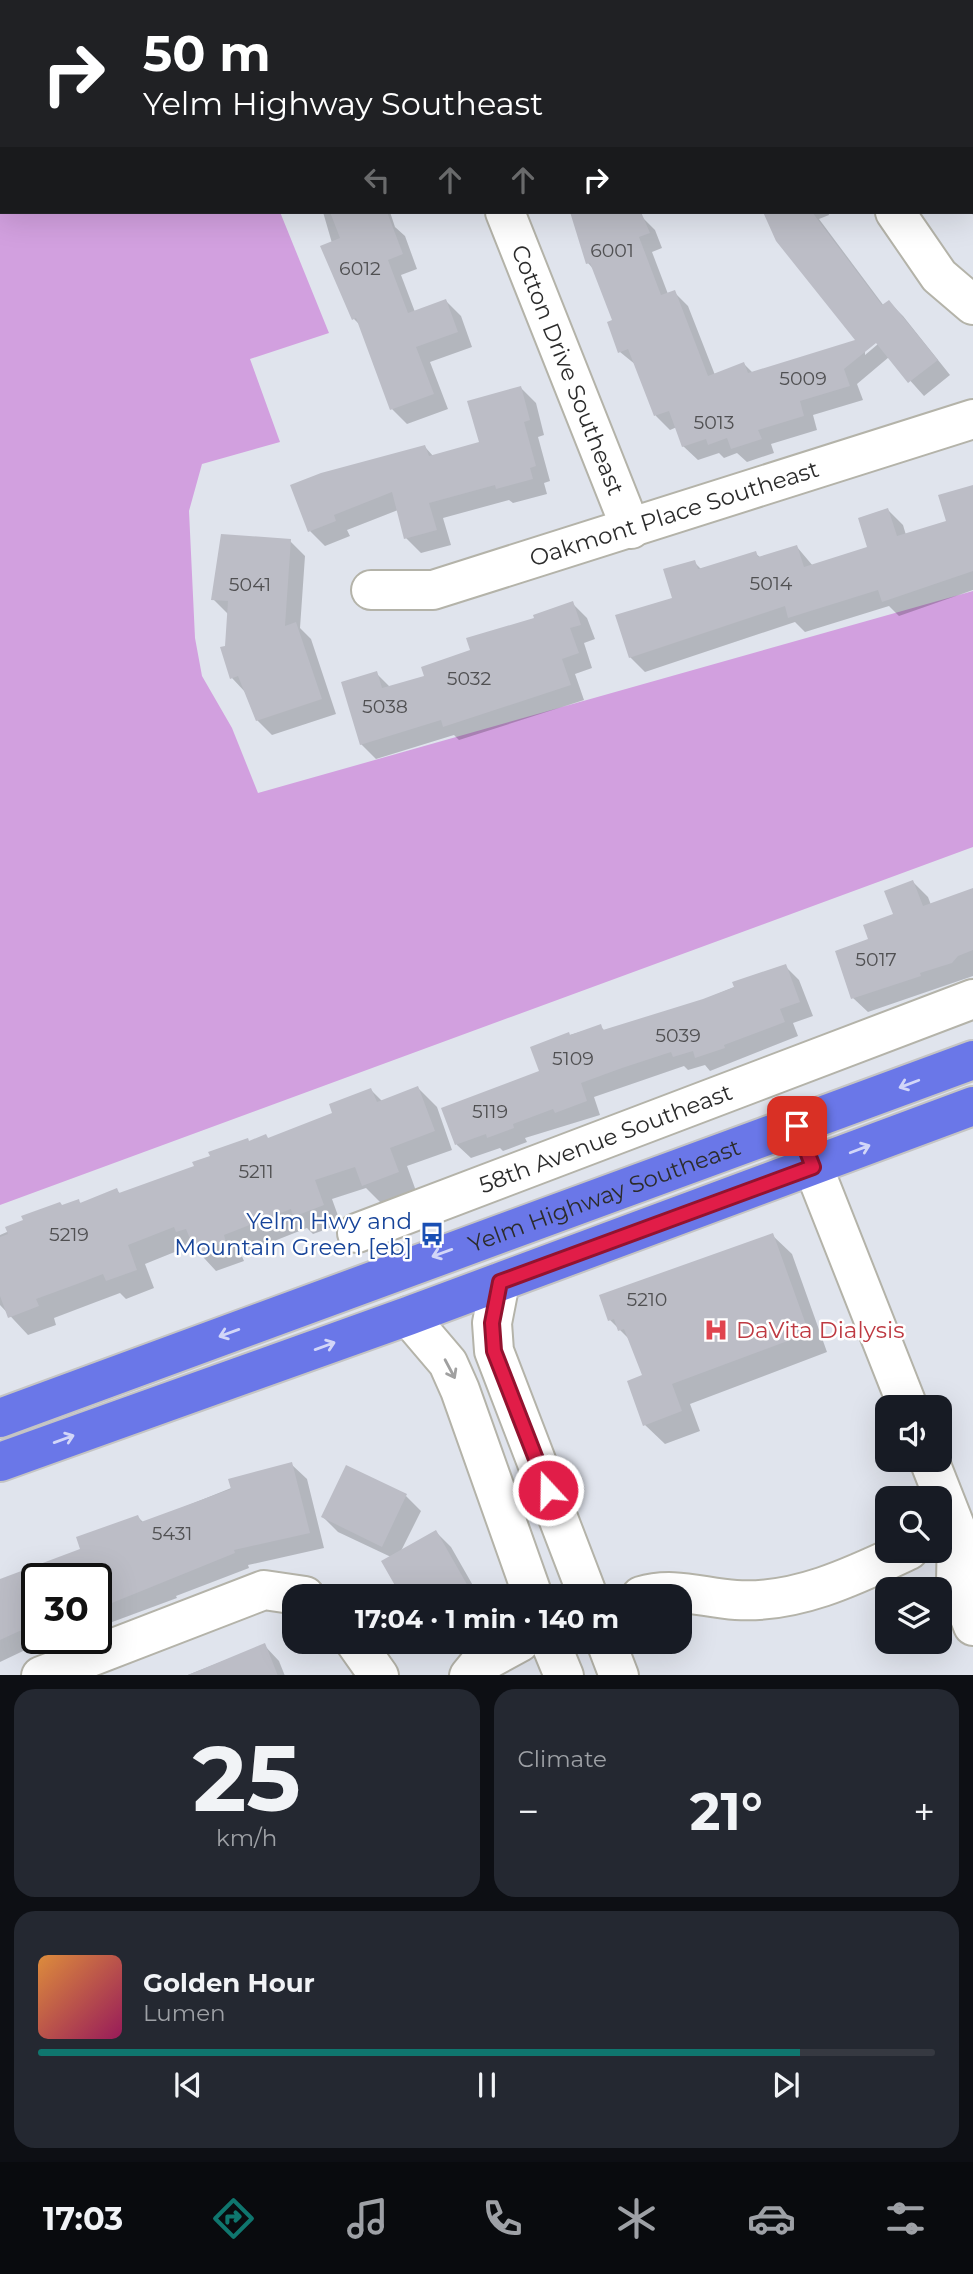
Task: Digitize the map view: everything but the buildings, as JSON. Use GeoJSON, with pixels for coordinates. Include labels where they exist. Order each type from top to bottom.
{"type":"FeatureCollection","features":[{"type":"Feature","properties":{"kind":"main road","name":"Yelm Highway Southeast"},"geometry":{"type":"LineString","coordinates":[[0,1418],[973,1060]]}},
{"type":"Feature","properties":{"kind":"main road","name":"Yelm Highway Southeast"},"geometry":{"type":"LineString","coordinates":[[0,1462],[408,1316],[813,1167],[973,1105]]}},
{"type":"Feature","properties":{"kind":"street","name":"Cotton Drive Southeast"},"geometry":{"type":"LineString","coordinates":[[506,214],[631,529]]}},
{"type":"Feature","properties":{"kind":"street"},"geometry":{"type":"LineString","coordinates":[[896,214],[939,276],[973,305]]}},
{"type":"Feature","properties":{"kind":"street","name":"Oakmont Place Southeast"},"geometry":{"type":"LineString","coordinates":[[371,590],[433,590],[973,419]]}},
{"type":"Feature","properties":{"kind":"street","name":"58th Avenue Southeast"},"geometry":{"type":"LineString","coordinates":[[357,1233],[973,999]]}},
{"type":"Feature","properties":{"kind":"street"},"geometry":{"type":"LineString","coordinates":[[797,1126],[903,1395]]}},
{"type":"Feature","properties":{"kind":"street"},"geometry":{"type":"LineString","coordinates":[[500,1282],[492,1323],[494,1351],[583,1584]]}},
{"type":"Feature","properties":{"kind":"street"},"geometry":{"type":"LineString","coordinates":[[408,1316],[448,1363],[529,1584]]}},
{"type":"Feature","properties":{"kind":"street"},"geometry":{"type":"LineString","coordinates":[[933,1472],[956,1541],[956,1582],[973,1626]]}},
{"type":"Feature","properties":{"kind":"street"},"geometry":{"type":"LineString","coordinates":[[692,1592],[737,1600],[780,1598],[808,1592],[878,1563]]}},
{"type":"Feature","properties":{"kind":"street"},"geometry":{"type":"LineString","coordinates":[[41,1675],[264,1590],[282,1593]]}},
{"type":"Feature","properties":{"kind":"street"},"geometry":{"type":"LineString","coordinates":[[364,1654],[379,1675]]}},
{"type":"Feature","properties":{"kind":"street"},"geometry":{"type":"LineString","coordinates":[[469,1675],[478,1665],[498,1654]]}},
{"type":"Feature","properties":{"kind":"street"},"geometry":{"type":"LineString","coordinates":[[555,1654],[564,1675]]}},
{"type":"Feature","properties":{"kind":"street"},"geometry":{"type":"LineString","coordinates":[[611,1654],[619,1675]]}},
{"type":"Feature","properties":{"kind":"shaded area"},"geometry":{"type":"Polygon","coordinates":[[[0,214],[281,214],[329,333],[250,359],[280,442],[202,464],[189,511],[195,638],[202,676],[232,728],[258,793],[973,591],[973,847],[0,1205],[0,214]]]}},
{"type":"Feature","properties":{"kind":"place","name":"Yelm Hwy and Mountain Green [eb]"},"geometry":{"type":"Point","coordinates":[432,1234]}},
{"type":"Feature","properties":{"kind":"place","name":"DaVita Dialysis"},"geometry":{"type":"Point","coordinates":[716,1330]}},
{"type":"Feature","properties":{"kind":"route"},"geometry":{"type":"LineString","coordinates":[[548,1490],[494,1351],[492,1323],[500,1282],[813,1167],[797,1126]]}}]}
